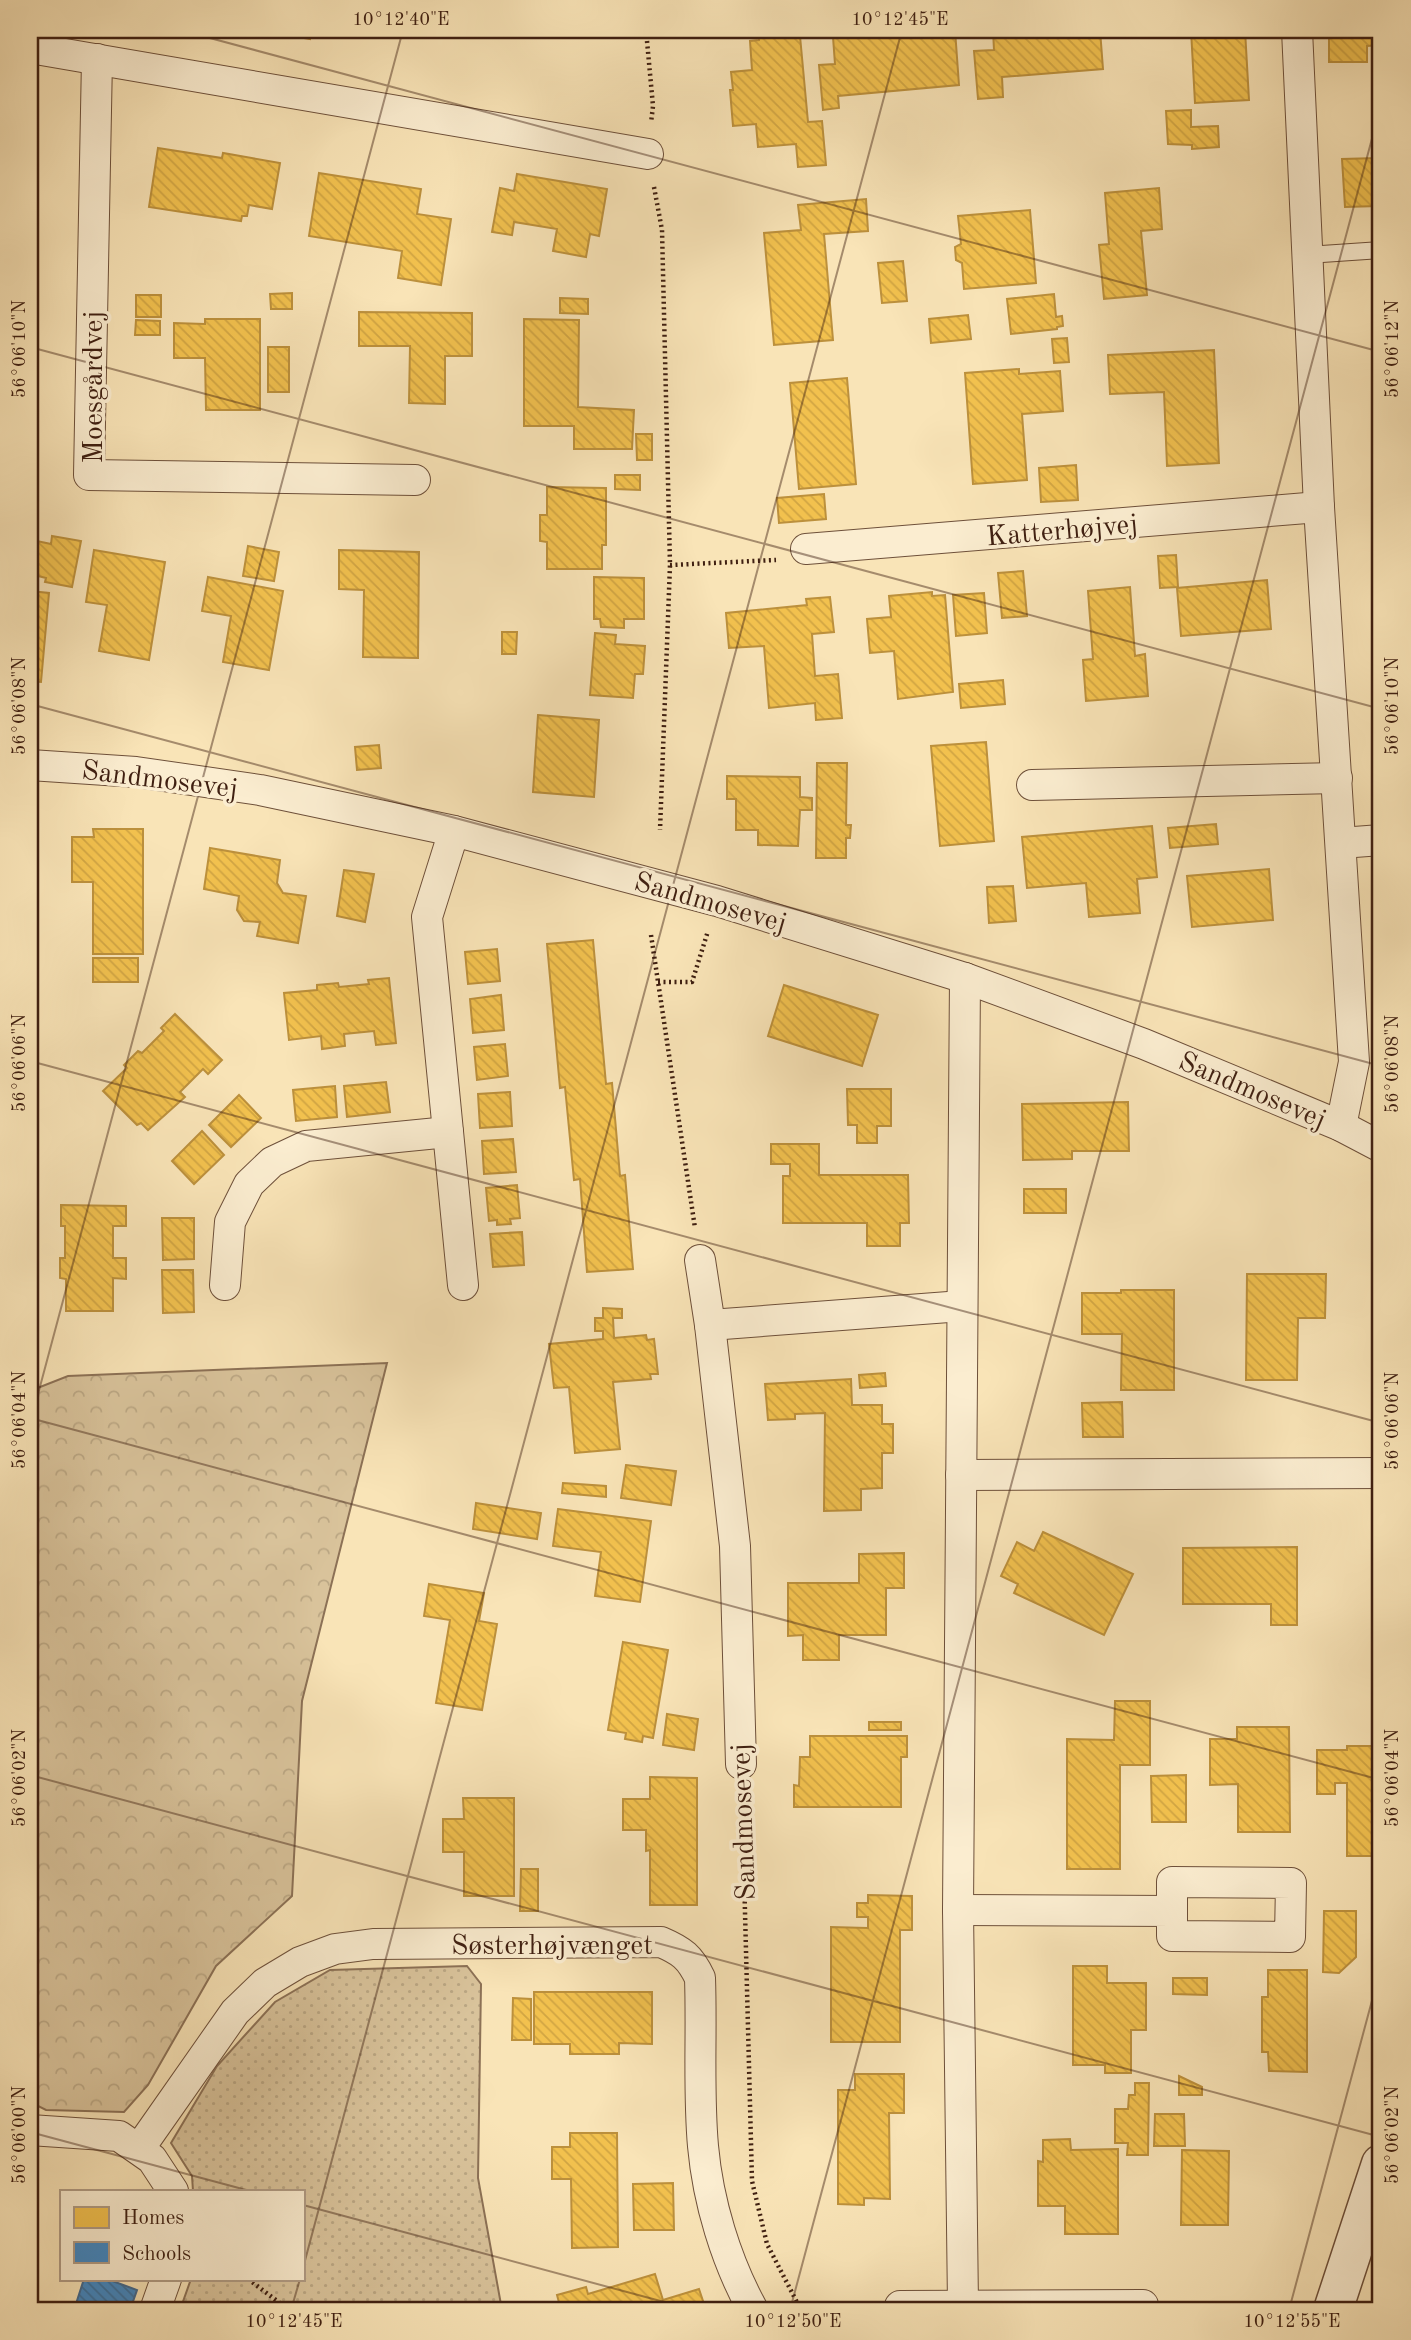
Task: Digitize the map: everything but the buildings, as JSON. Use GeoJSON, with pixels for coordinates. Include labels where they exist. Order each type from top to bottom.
{"type":"FeatureCollection","features":[{"type":"Feature","properties":{"kind":"street"},"geometry":{"type":"LineString","coordinates":[[1297,30],[1319,508],[1354,1062],[1340,1126]]}},
{"type":"Feature","properties":{"kind":"street"},"geometry":{"type":"LineString","coordinates":[[30,48],[648,154]]}},
{"type":"Feature","properties":{"kind":"street","name":"Moesgårdvej"},"geometry":{"type":"LineString","coordinates":[[97,58],[89,475],[415,480]]}},
{"type":"Feature","properties":{"kind":"street","name":"Katterhøjvej"},"geometry":{"type":"LineString","coordinates":[[806,549],[1319,508]]}},
{"type":"Feature","properties":{"kind":"street","name":"Sandmosevej"},"geometry":{"type":"LineString","coordinates":[[30,765],[136,772],[260,790],[454,831],[717,901],[965,978],[1156,1048],[1340,1126],[1381,1147]]}},
{"type":"Feature","properties":{"kind":"street"},"geometry":{"type":"LineString","coordinates":[[1032,785],[1337,778]]}},
{"type":"Feature","properties":{"kind":"street"},"geometry":{"type":"LineString","coordinates":[[454,831],[428,917],[463,1286]]}},
{"type":"Feature","properties":{"kind":"street"},"geometry":{"type":"LineString","coordinates":[[1341,842],[1381,840]]}},
{"type":"Feature","properties":{"kind":"street"},"geometry":{"type":"LineString","coordinates":[[963,2305],[958,1910],[965,978]]}},
{"type":"Feature","properties":{"kind":"street"},"geometry":{"type":"LineString","coordinates":[[225,1285],[230,1222],[249,1184],[272,1162],[306,1146],[448,1132]]}},
{"type":"Feature","properties":{"kind":"street","name":"Sandmosevej"},"geometry":{"type":"LineString","coordinates":[[700,1260],[735,1546],[741,1764]]}},
{"type":"Feature","properties":{"kind":"street"},"geometry":{"type":"LineString","coordinates":[[710,1325],[962,1306]]}},
{"type":"Feature","properties":{"kind":"street"},"geometry":{"type":"LineString","coordinates":[[961,1475],[1381,1473]]}},
{"type":"Feature","properties":{"kind":"street"},"geometry":{"type":"LineString","coordinates":[[958,1910],[1172,1911]]}},
{"type":"Feature","properties":{"kind":"street","name":"Søsterhøjvænget"},"geometry":{"type":"LineString","coordinates":[[139,2149],[235,2012],[265,1983],[300,1962],[335,1948],[373,1944],[661,1942],[680,1950],[693,1964],[700,1978],[703,2147],[718,2222],[736,2279],[753,2310]]}},
{"type":"Feature","properties":{"kind":"street"},"geometry":{"type":"LineString","coordinates":[[30,2130],[119,2136],[152,2159],[172,2190]]}},
{"type":"Feature","properties":{"kind":"street"},"geometry":{"type":"LineString","coordinates":[[1333,2310],[1381,2164]]}},
{"type":"Feature","properties":{"kind":"street"},"geometry":{"type":"LineString","coordinates":[[155,2310],[166,2280]]}},
{"type":"Feature","properties":{"kind":"street"},"geometry":{"type":"LineString","coordinates":[[900,2306],[1143,2305]]}},
{"type":"Feature","properties":{"kind":"lane"},"geometry":{"type":"LineString","coordinates":[[1307,255],[1381,250]]}},
{"type":"Feature","properties":{"kind":"path"},"geometry":{"type":"LineString","coordinates":[[646,30],[653,106],[648,154],[662,230],[670,565],[660,830]]}},
{"type":"Feature","properties":{"kind":"path"},"geometry":{"type":"LineString","coordinates":[[670,565],[789,560],[806,549]]}},
{"type":"Feature","properties":{"kind":"path"},"geometry":{"type":"LineString","coordinates":[[658,982],[692,982],[717,901]]}},
{"type":"Feature","properties":{"kind":"path"},"geometry":{"type":"LineString","coordinates":[[651,935],[700,1260]]}},
{"type":"Feature","properties":{"kind":"path","name":"Sandmosevej"},"geometry":{"type":"LineString","coordinates":[[741,1764],[752,2180],[767,2244],[801,2310]]}},
{"type":"Feature","properties":{"kind":"path"},"geometry":{"type":"LineString","coordinates":[[249,2280],[289,2310]]}},
{"type":"Feature","properties":{"kind":"green space"},"geometry":{"type":"Polygon","coordinates":[[[387,1363],[302,1701],[292,1896],[216,1966],[148,2085],[124,2112],[46,2110],[30,2102],[30,1674],[35,1389],[68,1376],[387,1363]]]}},
{"type":"Feature","properties":{"kind":"green space"},"geometry":{"type":"Polygon","coordinates":[[[467,1966],[481,1984],[478,2178],[502,2310],[180,2310],[191,2280],[304,2280],[304,2190],[193,2190],[192,2176],[171,2143],[217,2066],[275,2002],[330,1970],[467,1966]]]}}]}
